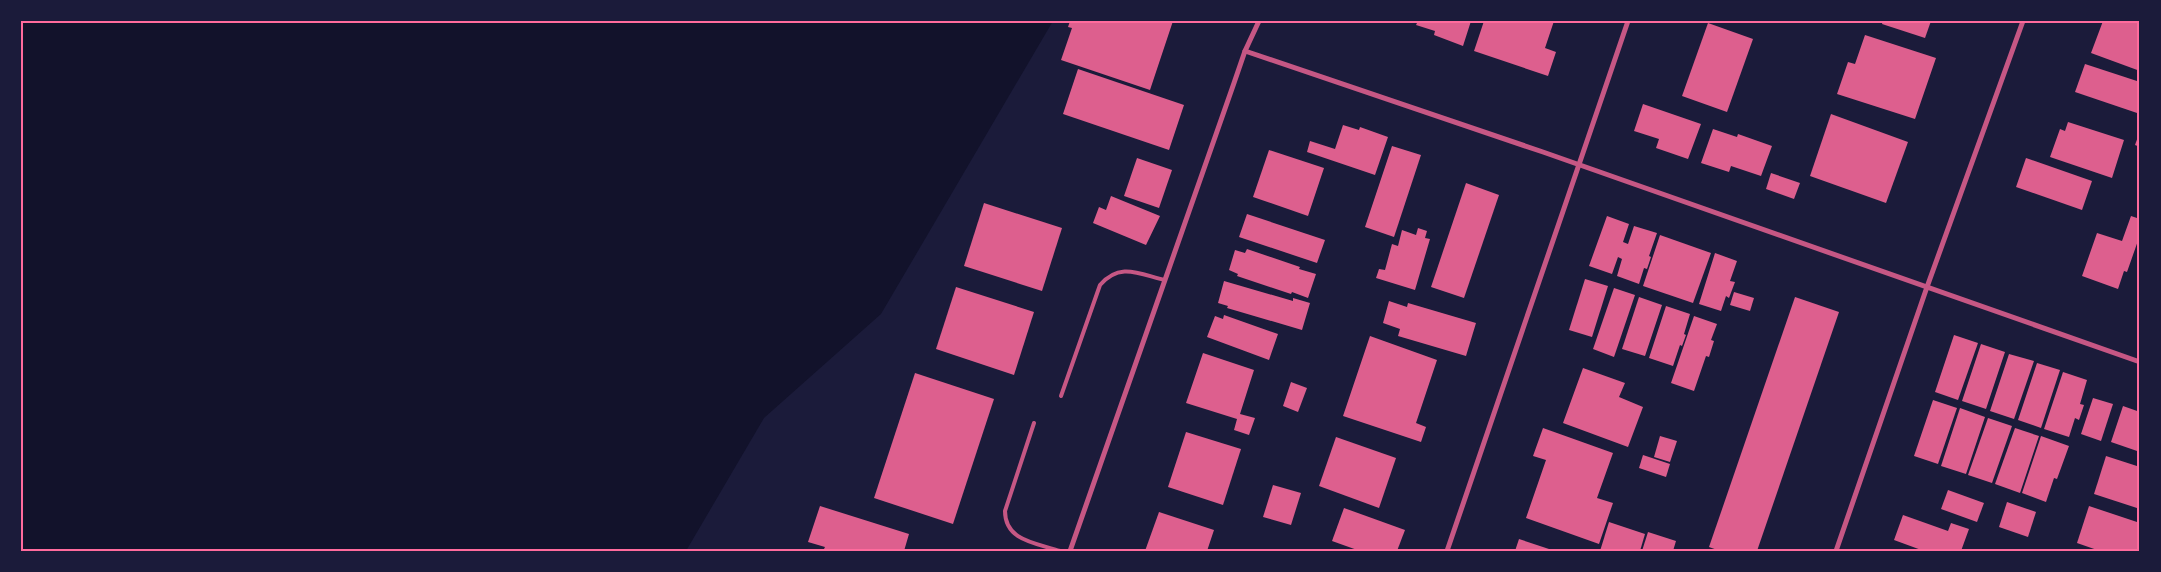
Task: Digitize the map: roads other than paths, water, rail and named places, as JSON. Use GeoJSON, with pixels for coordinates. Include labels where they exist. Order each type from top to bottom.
{"type":"FeatureCollection","features":[{"type":"Feature","properties":{"kind":"street"},"geometry":{"type":"LineString","coordinates":[[1070,551],[1245,51],[1259,21]]}},
{"type":"Feature","properties":{"kind":"street"},"geometry":{"type":"LineString","coordinates":[[1447,551],[1628,21]]}},
{"type":"Feature","properties":{"kind":"street"},"geometry":{"type":"LineString","coordinates":[[1836,551],[1927,287],[2023,21]]}},
{"type":"Feature","properties":{"kind":"street"},"geometry":{"type":"LineString","coordinates":[[1245,51],[1578,164],[2140,362]]}},
{"type":"Feature","properties":{"kind":"lane"},"geometry":{"type":"LineString","coordinates":[[1061,396],[1100,285],[1109,275],[1123,270],[1165,280]]}},
{"type":"Feature","properties":{"kind":"lane"},"geometry":{"type":"LineString","coordinates":[[1034,423],[1005,511],[1005,522],[1010,531],[1018,537],[1060,551]]}}]}
